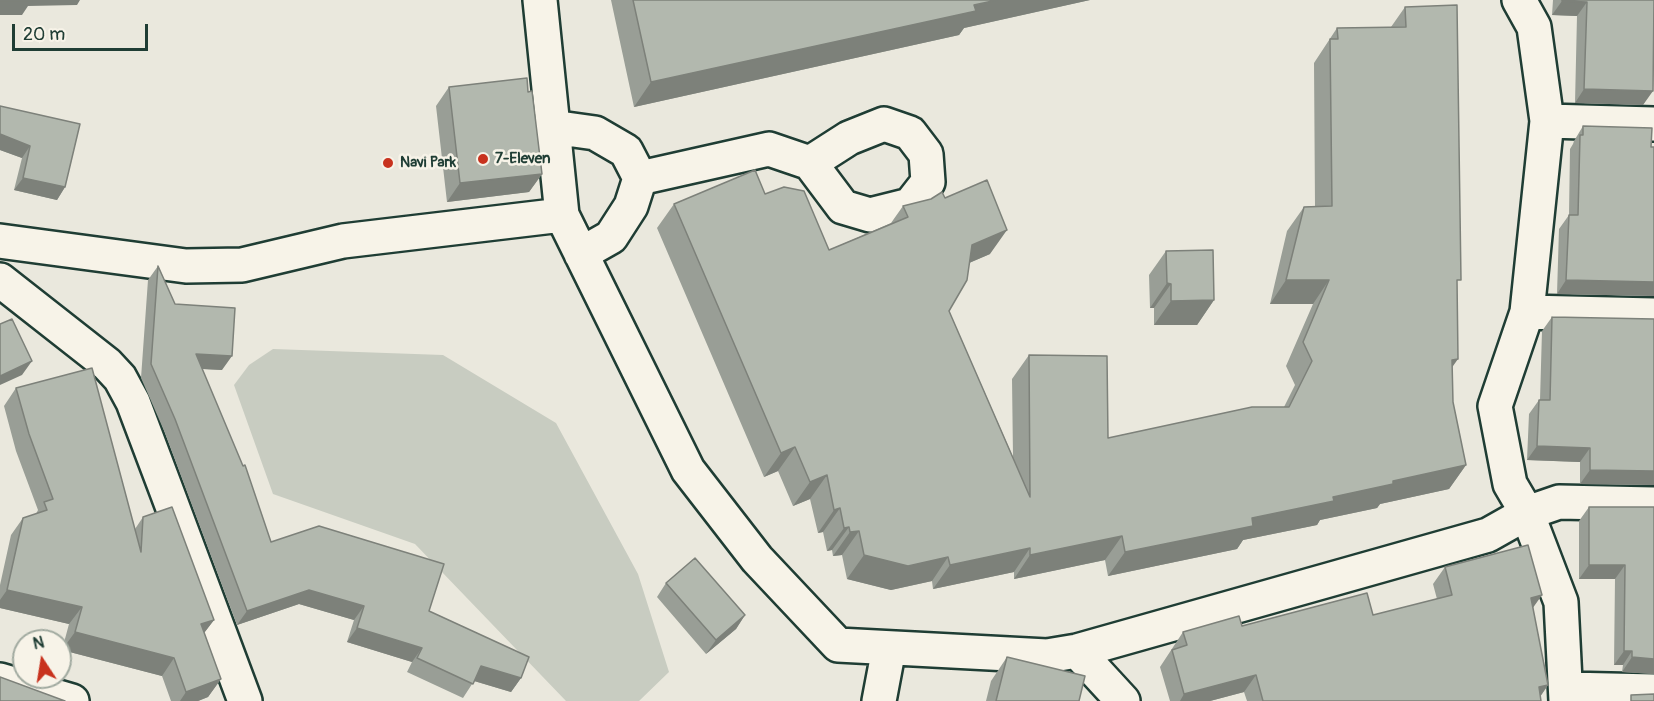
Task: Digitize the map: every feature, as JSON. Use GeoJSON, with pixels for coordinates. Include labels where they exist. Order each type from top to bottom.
{"type":"FeatureCollection","features":[{"type":"Feature","properties":{"kind":"street"},"geometry":{"type":"LineString","coordinates":[[540,0],[562,215],[580,254],[688,470],[757,559],[838,645],[1047,656],[1077,651],[1488,536],[1527,513],[1559,502],[1654,504]]}},
{"type":"Feature","properties":{"kind":"street"},"geometry":{"type":"LineString","coordinates":[[1520,0],[1534,27],[1547,121],[1527,312],[1495,406],[1510,484],[1527,513],[1561,602],[1567,695],[1654,691]]}},
{"type":"Feature","properties":{"kind":"street"},"geometry":{"type":"LineString","coordinates":[[1547,121],[1654,124]]}},
{"type":"Feature","properties":{"kind":"street"},"geometry":{"type":"LineString","coordinates":[[552,127],[595,133],[626,151],[640,178],[631,206],[610,237],[580,254]]}},
{"type":"Feature","properties":{"kind":"street"},"geometry":{"type":"LineString","coordinates":[[640,178],[770,149],[810,163]]}},
{"type":"Feature","properties":{"kind":"street"},"geometry":{"type":"LineString","coordinates":[[0,241],[186,266],[242,265],[343,241],[562,215]]}},
{"type":"Feature","properties":{"kind":"street"},"geometry":{"type":"LineString","coordinates":[[0,280],[107,364],[120,378],[133,402],[245,701]]}},
{"type":"Feature","properties":{"kind":"street"},"geometry":{"type":"LineString","coordinates":[[1527,312],[1654,315]]}},
{"type":"Feature","properties":{"kind":"street"},"geometry":{"type":"LineString","coordinates":[[879,701],[890,648]]}},
{"type":"Feature","properties":{"kind":"street"},"geometry":{"type":"LineString","coordinates":[[1077,651],[1123,701]]}},
{"type":"Feature","properties":{"kind":"street"},"geometry":{"type":"LineString","coordinates":[[0,680],[51,699]]}},
{"type":"Feature","properties":{"kind":"shaded area"},"geometry":{"type":"Polygon","coordinates":[[[273,349],[443,355],[556,423],[638,574],[669,672],[639,701],[566,701],[415,544],[273,494],[234,385],[249,365],[273,349]]]}},
{"type":"Feature","properties":{"kind":"building"},"geometry":{"type":"Polygon","coordinates":[[[32,0],[32,1],[0,1],[32,0]]]}},
{"type":"Feature","properties":{"kind":"building"},"geometry":{"type":"Polygon","coordinates":[[[633,0],[997,0],[974,5],[976,11],[651,82],[633,0]]]}},
{"type":"Feature","properties":{"kind":"building"},"geometry":{"type":"Polygon","coordinates":[[[1562,0],[1654,0],[1653,91],[1584,89],[1587,2],[1562,0]]]}},
{"type":"Feature","properties":{"kind":"building"},"geometry":{"type":"Polygon","coordinates":[[[1457,5],[1461,280],[1457,280],[1458,359],[1452,360],[1453,402],[1466,465],[1333,497],[1334,501],[1252,518],[1253,526],[1125,552],[1122,536],[1030,555],[1030,548],[950,565],[948,557],[908,566],[864,555],[859,531],[850,532],[849,527],[844,528],[840,508],[834,510],[827,475],[810,482],[795,447],[781,453],[674,204],[755,170],[765,194],[784,187],[804,191],[829,250],[908,217],[903,206],[931,199],[942,192],[945,198],[987,180],[1007,230],[972,245],[967,280],[949,311],[1030,497],[1029,355],[1107,356],[1108,438],[1252,407],[1289,407],[1312,361],[1303,342],[1329,280],[1286,280],[1304,207],[1332,206],[1330,39],[1338,39],[1337,28],[1406,27],[1405,7],[1457,5]]]}},
{"type":"Feature","properties":{"kind":"building","name":"7-Eleven"},"geometry":{"type":"Polygon","coordinates":[[[527,78],[528,92],[532,91],[542,174],[460,183],[449,87],[527,78]]]}},
{"type":"Feature","properties":{"kind":"building"},"geometry":{"type":"Polygon","coordinates":[[[0,106],[80,124],[65,187],[23,178],[30,146],[0,134],[0,106]]]}},
{"type":"Feature","properties":{"kind":"building"},"geometry":{"type":"Polygon","coordinates":[[[1583,126],[1652,128],[1654,282],[1566,280],[1569,215],[1578,215],[1580,135],[1583,135],[1583,126]]]}},
{"type":"Feature","properties":{"kind":"building"},"geometry":{"type":"Polygon","coordinates":[[[1213,250],[1214,300],[1171,301],[1171,284],[1167,283],[1166,251],[1213,250]]]}},
{"type":"Feature","properties":{"kind":"building"},"geometry":{"type":"Polygon","coordinates":[[[158,266],[175,304],[235,308],[232,356],[196,354],[243,466],[245,465],[271,542],[319,526],[444,564],[429,611],[529,657],[521,678],[481,666],[473,684],[417,658],[422,648],[357,628],[364,606],[309,590],[247,611],[175,419],[151,364],[158,266]]]}},
{"type":"Feature","properties":{"kind":"building"},"geometry":{"type":"Polygon","coordinates":[[[1552,317],[1654,319],[1654,471],[1590,470],[1590,448],[1537,446],[1539,400],[1550,400],[1552,317]]]}},
{"type":"Feature","properties":{"kind":"building"},"geometry":{"type":"Polygon","coordinates":[[[12,319],[32,361],[0,376],[0,324],[12,319]]]}},
{"type":"Feature","properties":{"kind":"building"},"geometry":{"type":"Polygon","coordinates":[[[92,368],[141,552],[143,517],[172,507],[214,620],[201,624],[221,679],[186,692],[174,658],[75,632],[82,607],[7,590],[23,518],[47,510],[44,502],[53,499],[29,434],[16,388],[92,368]]]}},
{"type":"Feature","properties":{"kind":"building"},"geometry":{"type":"Polygon","coordinates":[[[1589,507],[1654,507],[1654,659],[1632,657],[1632,651],[1624,651],[1625,565],[1589,565],[1589,507]]]}},
{"type":"Feature","properties":{"kind":"building"},"geometry":{"type":"Polygon","coordinates":[[[1528,545],[1542,595],[1531,598],[1548,685],[1539,687],[1541,701],[1263,701],[1256,675],[1184,694],[1172,650],[1187,645],[1183,632],[1239,616],[1242,626],[1367,593],[1373,615],[1452,595],[1445,567],[1528,545]]]}},
{"type":"Feature","properties":{"kind":"building"},"geometry":{"type":"Polygon","coordinates":[[[695,558],[745,615],[716,640],[666,583],[695,558]]]}},
{"type":"Feature","properties":{"kind":"building"},"geometry":{"type":"Polygon","coordinates":[[[1007,657],[1085,676],[1079,701],[996,701],[1007,657]]]}},
{"type":"Feature","properties":{"kind":"building"},"geometry":{"type":"Polygon","coordinates":[[[0,677],[12,681],[12,689],[32,689],[65,701],[0,701],[0,677]]]}},
{"type":"Feature","properties":{"kind":"building"},"geometry":{"type":"Polygon","coordinates":[[[1654,694],[1654,701],[1631,701],[1631,695],[1654,694]]]}},
{"type":"Feature","properties":{"kind":"place","name":"7-Eleven"},"geometry":{"type":"Point","coordinates":[483,159]}},
{"type":"Feature","properties":{"kind":"place","name":"Navi Park"},"geometry":{"type":"Point","coordinates":[388,163]}}]}
